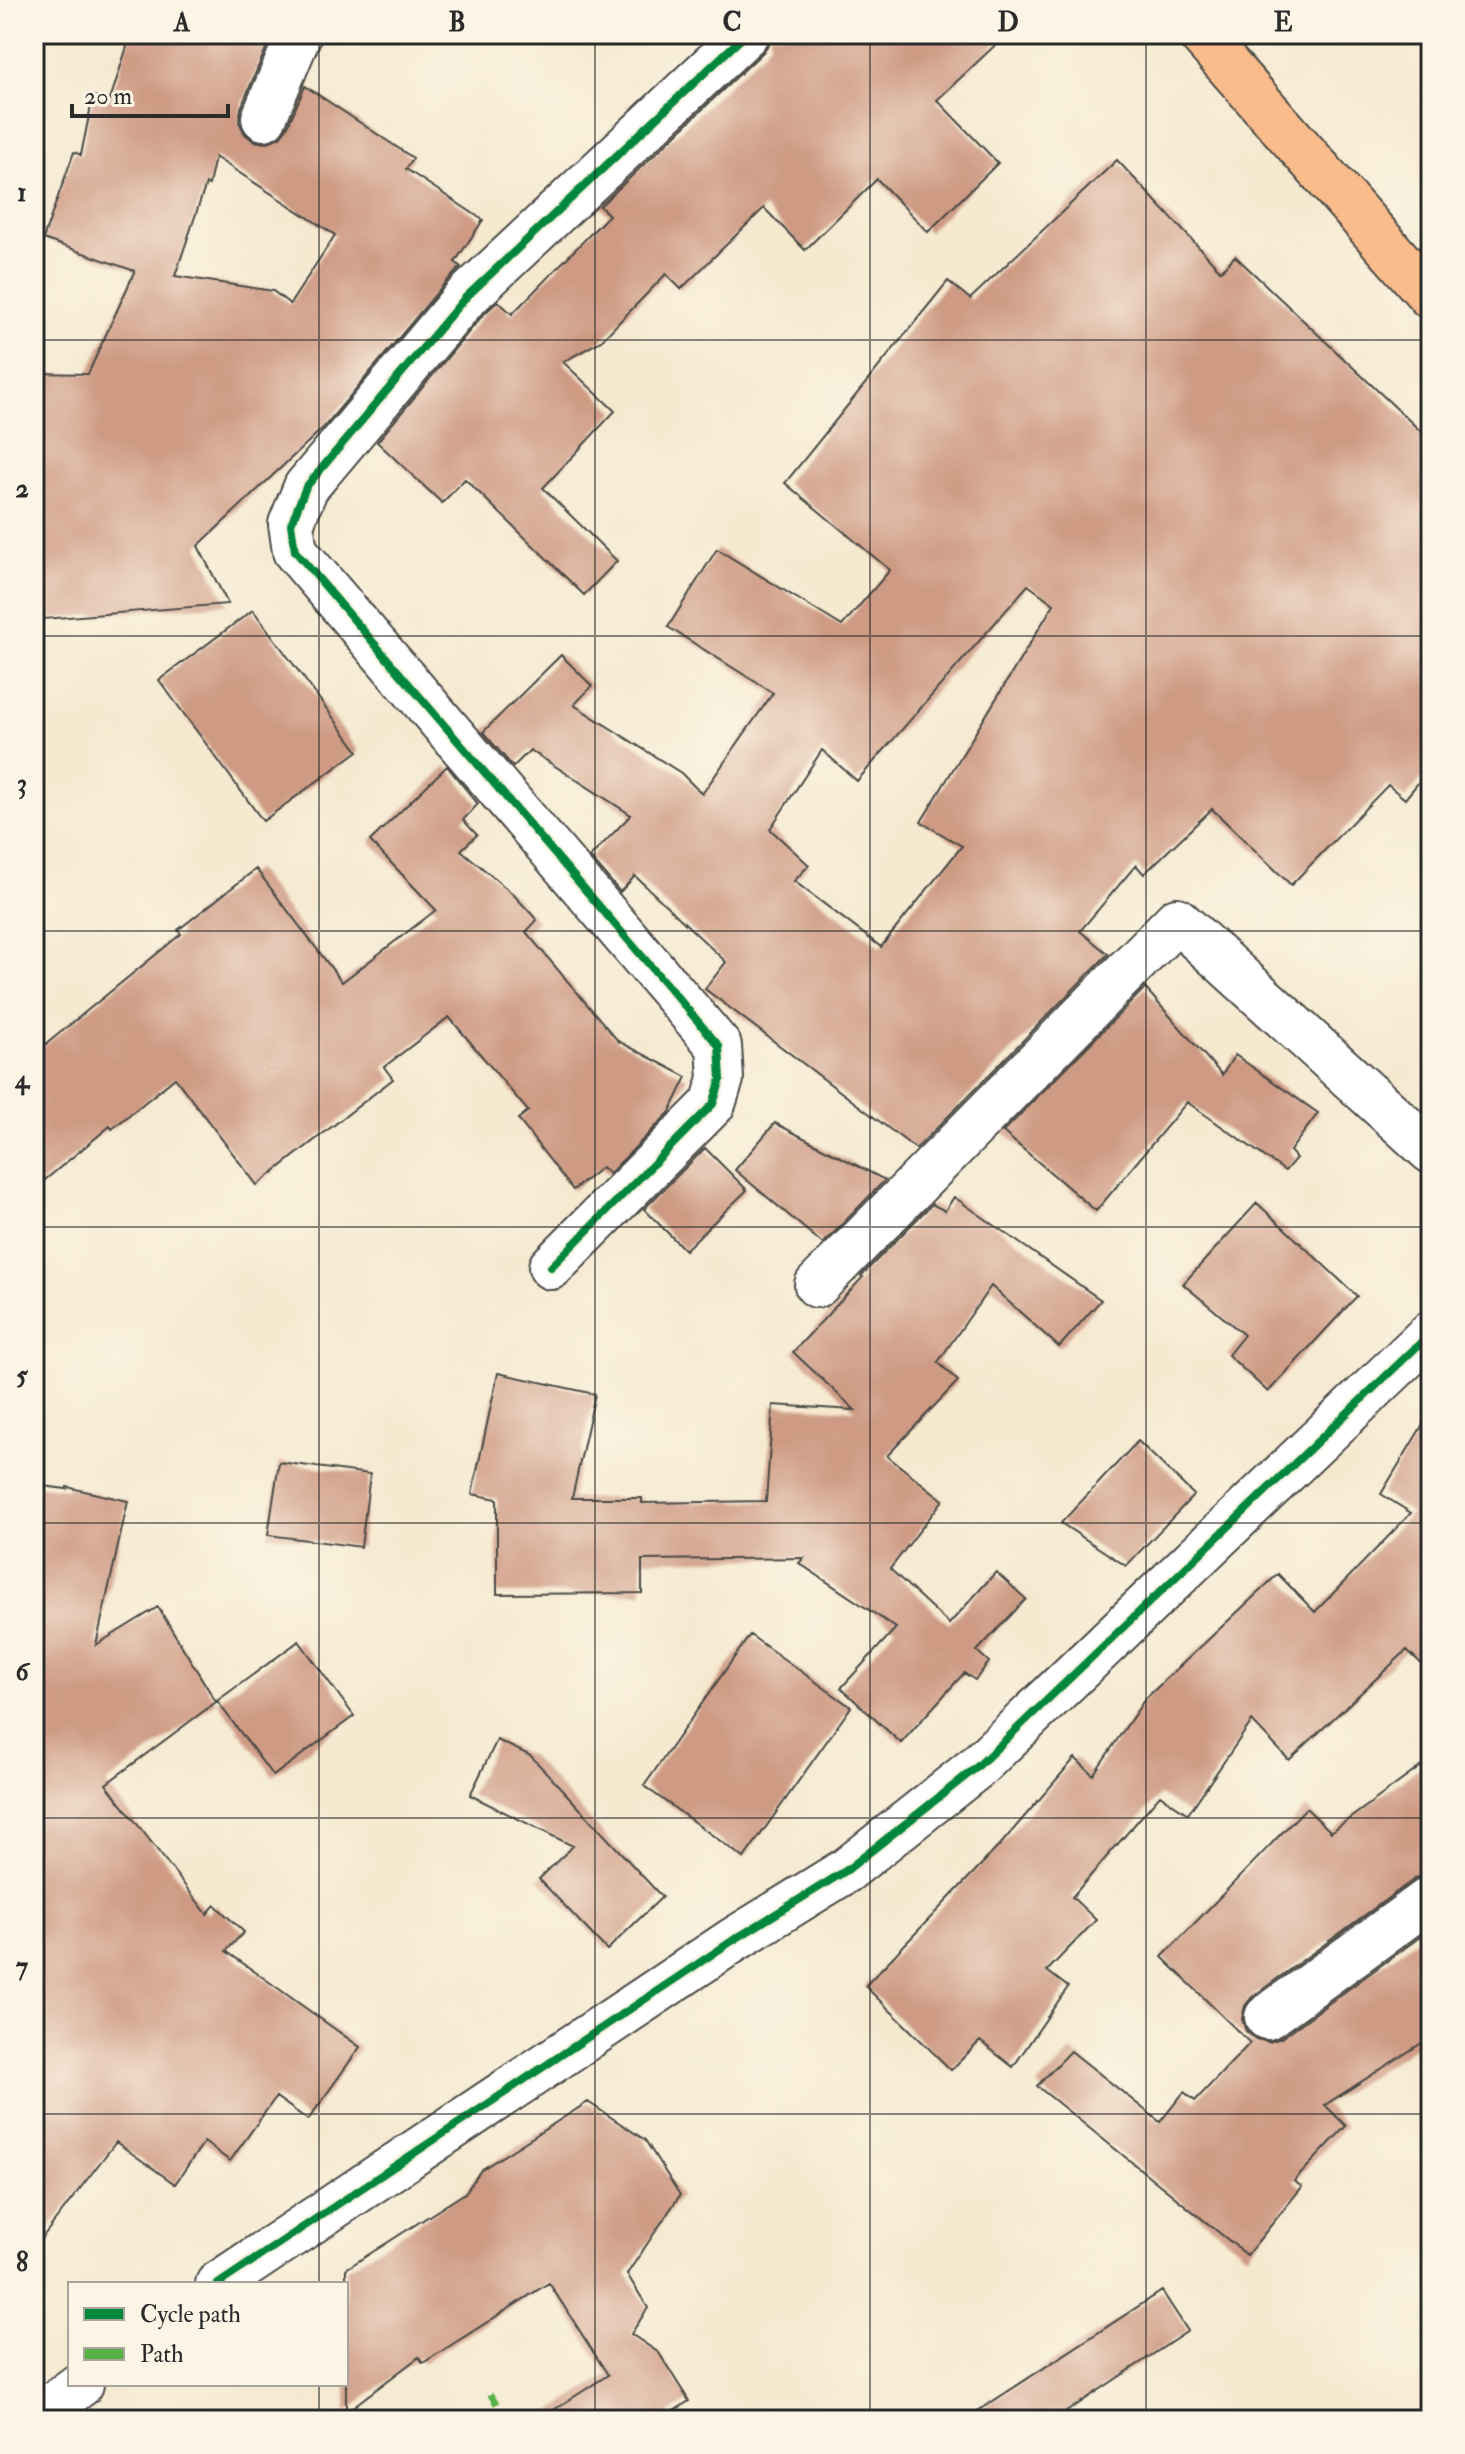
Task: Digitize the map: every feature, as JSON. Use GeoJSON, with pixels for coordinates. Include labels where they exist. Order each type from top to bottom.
{"type":"FeatureCollection","features":[{"type":"Feature","properties":{"kind":"main road"},"geometry":{"type":"LineString","coordinates":[[1200,34],[1431,297]]}},
{"type":"Feature","properties":{"kind":"street"},"geometry":{"type":"LineString","coordinates":[[264,118],[299,34]]}},
{"type":"Feature","properties":{"kind":"street"},"geometry":{"type":"LineString","coordinates":[[551,1267],[713,1104],[721,1079],[719,1046],[295,551],[291,524],[306,487],[464,299],[746,34]]}},
{"type":"Feature","properties":{"kind":"street"},"geometry":{"type":"LineString","coordinates":[[817,1285],[1177,920],[1431,1151]]}},
{"type":"Feature","properties":{"kind":"street"},"geometry":{"type":"LineString","coordinates":[[221,2282],[732,1941],[859,1860],[977,1767],[1431,1333]]}},
{"type":"Feature","properties":{"kind":"street"},"geometry":{"type":"LineString","coordinates":[[1267,2017],[1431,1898]]}},
{"type":"Feature","properties":{"kind":"street"},"geometry":{"type":"LineString","coordinates":[[34,2419],[78,2386]]}},
{"type":"Feature","properties":{"kind":"building"},"geometry":{"type":"Polygon","coordinates":[[[131,34],[272,34],[241,108],[239,122],[245,134],[254,141],[266,143],[280,137],[305,86],[413,158],[406,169],[483,220],[455,262],[461,267],[324,427],[198,546],[228,604],[44,619],[38,551],[34,551],[34,373],[88,374],[135,271],[43,239],[74,152],[81,155],[93,96],[110,100],[131,34]],[[215,157],[209,185],[206,184],[175,276],[273,291],[290,304],[335,235],[215,157]]]}},
{"type":"Feature","properties":{"kind":"building"},"geometry":{"type":"Polygon","coordinates":[[[770,34],[1007,34],[937,100],[998,163],[928,232],[877,179],[805,250],[764,208],[681,289],[666,274],[601,341],[563,362],[615,411],[543,488],[617,561],[584,595],[465,479],[442,503],[377,442],[482,316],[498,301],[512,314],[609,215],[600,206],[763,52],[770,42],[770,34]]]}},
{"type":"Feature","properties":{"kind":"building"},"geometry":{"type":"Polygon","coordinates":[[[1117,160],[1221,271],[1235,256],[1431,441],[1431,767],[1405,799],[1388,785],[1291,885],[1212,809],[1144,874],[1136,865],[1080,931],[1108,954],[916,1149],[705,989],[726,962],[635,876],[620,892],[590,857],[631,815],[530,750],[513,767],[483,732],[561,655],[592,686],[574,705],[681,773],[702,794],[773,693],[668,627],[717,549],[842,626],[890,570],[785,483],[948,281],[970,299],[1117,160]],[[1028,585],[857,781],[822,750],[770,829],[809,865],[794,881],[881,947],[962,846],[921,822],[1054,604],[1028,585]]]}},
{"type":"Feature","properties":{"kind":"building"},"geometry":{"type":"Polygon","coordinates":[[[253,610],[358,751],[263,821],[159,680],[253,610]]]}},
{"type":"Feature","properties":{"kind":"building"},"geometry":{"type":"Polygon","coordinates":[[[447,766],[478,804],[463,820],[477,835],[461,850],[514,895],[537,920],[526,932],[618,1041],[687,1077],[670,1112],[609,1174],[602,1167],[573,1190],[518,1119],[528,1111],[449,1017],[384,1067],[393,1079],[257,1185],[175,1078],[112,1129],[110,1126],[34,1189],[34,1054],[181,934],[178,930],[256,869],[342,982],[436,910],[370,841],[447,766]]]}},
{"type":"Feature","properties":{"kind":"building"},"geometry":{"type":"Polygon","coordinates":[[[1145,988],[1222,1075],[1235,1055],[1318,1113],[1290,1151],[1296,1158],[1285,1171],[1187,1102],[1096,1211],[1003,1132],[1145,988]]]}},
{"type":"Feature","properties":{"kind":"building"},"geometry":{"type":"Polygon","coordinates":[[[775,1123],[885,1180],[823,1244],[735,1170],[775,1123]]]}},
{"type":"Feature","properties":{"kind":"building"},"geometry":{"type":"Polygon","coordinates":[[[705,1148],[747,1190],[685,1250],[644,1209],[705,1148]]]}},
{"type":"Feature","properties":{"kind":"building"},"geometry":{"type":"Polygon","coordinates":[[[954,1197],[1101,1300],[1059,1347],[991,1286],[938,1362],[958,1381],[887,1456],[943,1500],[890,1569],[949,1624],[996,1572],[1026,1599],[977,1651],[989,1662],[975,1680],[964,1673],[901,1743],[841,1688],[896,1628],[799,1563],[804,1558],[642,1560],[642,1593],[497,1594],[497,1499],[472,1494],[498,1373],[595,1394],[572,1498],[642,1498],[642,1503],[766,1501],[773,1405],[855,1410],[793,1352],[861,1276],[932,1204],[945,1211],[954,1197]]]}},
{"type":"Feature","properties":{"kind":"building"},"geometry":{"type":"Polygon","coordinates":[[[1257,1203],[1357,1296],[1268,1392],[1228,1355],[1244,1335],[1183,1284],[1257,1203]]]}},
{"type":"Feature","properties":{"kind":"building"},"geometry":{"type":"Polygon","coordinates":[[[1431,1411],[1431,1673],[1407,1650],[1289,1760],[1252,1721],[1188,1814],[1160,1795],[1072,1897],[1096,1920],[1047,1971],[1068,1987],[1013,2067],[980,2041],[951,2070],[865,1986],[1000,1845],[1075,1758],[1093,1775],[1145,1699],[1278,1574],[1315,1612],[1411,1513],[1381,1494],[1431,1411]]]}},
{"type":"Feature","properties":{"kind":"building"},"geometry":{"type":"Polygon","coordinates":[[[1138,1441],[1194,1495],[1126,1566],[1061,1523],[1138,1441]]]}},
{"type":"Feature","properties":{"kind":"building"},"geometry":{"type":"Polygon","coordinates":[[[279,1462],[370,1474],[361,1547],[268,1535],[279,1462]]]}},
{"type":"Feature","properties":{"kind":"building"},"geometry":{"type":"Polygon","coordinates":[[[34,1485],[67,1487],[128,1501],[96,1645],[158,1607],[216,1702],[106,1784],[207,1914],[215,1905],[244,1932],[226,1951],[360,2047],[308,2120],[276,2097],[230,2161],[204,2142],[175,2184],[116,2142],[34,2248],[34,1485]]]}},
{"type":"Feature","properties":{"kind":"building"},"geometry":{"type":"Polygon","coordinates":[[[750,1635],[851,1707],[744,1858],[644,1786],[750,1635]]]}},
{"type":"Feature","properties":{"kind":"building"},"geometry":{"type":"Polygon","coordinates":[[[299,1641],[354,1716],[273,1776],[217,1701],[299,1641]]]}},
{"type":"Feature","properties":{"kind":"building"},"geometry":{"type":"Polygon","coordinates":[[[497,1740],[531,1756],[662,1897],[607,1950],[539,1879],[573,1846],[470,1795],[497,1740]]]}},
{"type":"Feature","properties":{"kind":"building"},"geometry":{"type":"Polygon","coordinates":[[[1431,1759],[1431,1873],[1416,1878],[1252,1997],[1245,2006],[1242,2019],[1246,2031],[1256,2039],[1269,2042],[1281,2038],[1431,1929],[1431,2037],[1325,2105],[1346,2126],[1294,2181],[1302,2187],[1247,2255],[1037,2086],[1071,2051],[1160,2122],[1184,2092],[1195,2101],[1250,2043],[1162,1957],[1306,1808],[1331,1832],[1431,1759]]]}},
{"type":"Feature","properties":{"kind":"building"},"geometry":{"type":"Polygon","coordinates":[[[588,2102],[645,2140],[680,2195],[627,2274],[648,2308],[631,2334],[659,2353],[689,2401],[660,2420],[538,2420],[608,2375],[549,2283],[423,2363],[419,2357],[346,2412],[346,2269],[465,2193],[481,2170],[588,2102]]]}},
{"type":"Feature","properties":{"kind":"building"},"geometry":{"type":"Polygon","coordinates":[[[1162,2291],[1188,2331],[1054,2420],[964,2420],[1162,2291]]]}},
{"type":"Feature","properties":{"kind":"marked path"},"geometry":{"type":"LineString","coordinates":[[490,2394],[507,2420]]}},
{"type":"Feature","properties":{"kind":"cycle path"},"geometry":{"type":"LineString","coordinates":[[551,1267],[713,1104],[721,1079],[719,1046],[295,551],[291,524],[306,487],[464,299],[746,34]]}},
{"type":"Feature","properties":{"kind":"cycle path"},"geometry":{"type":"LineString","coordinates":[[221,2282],[732,1941],[847,1870],[977,1767],[1431,1333]]}}]}
